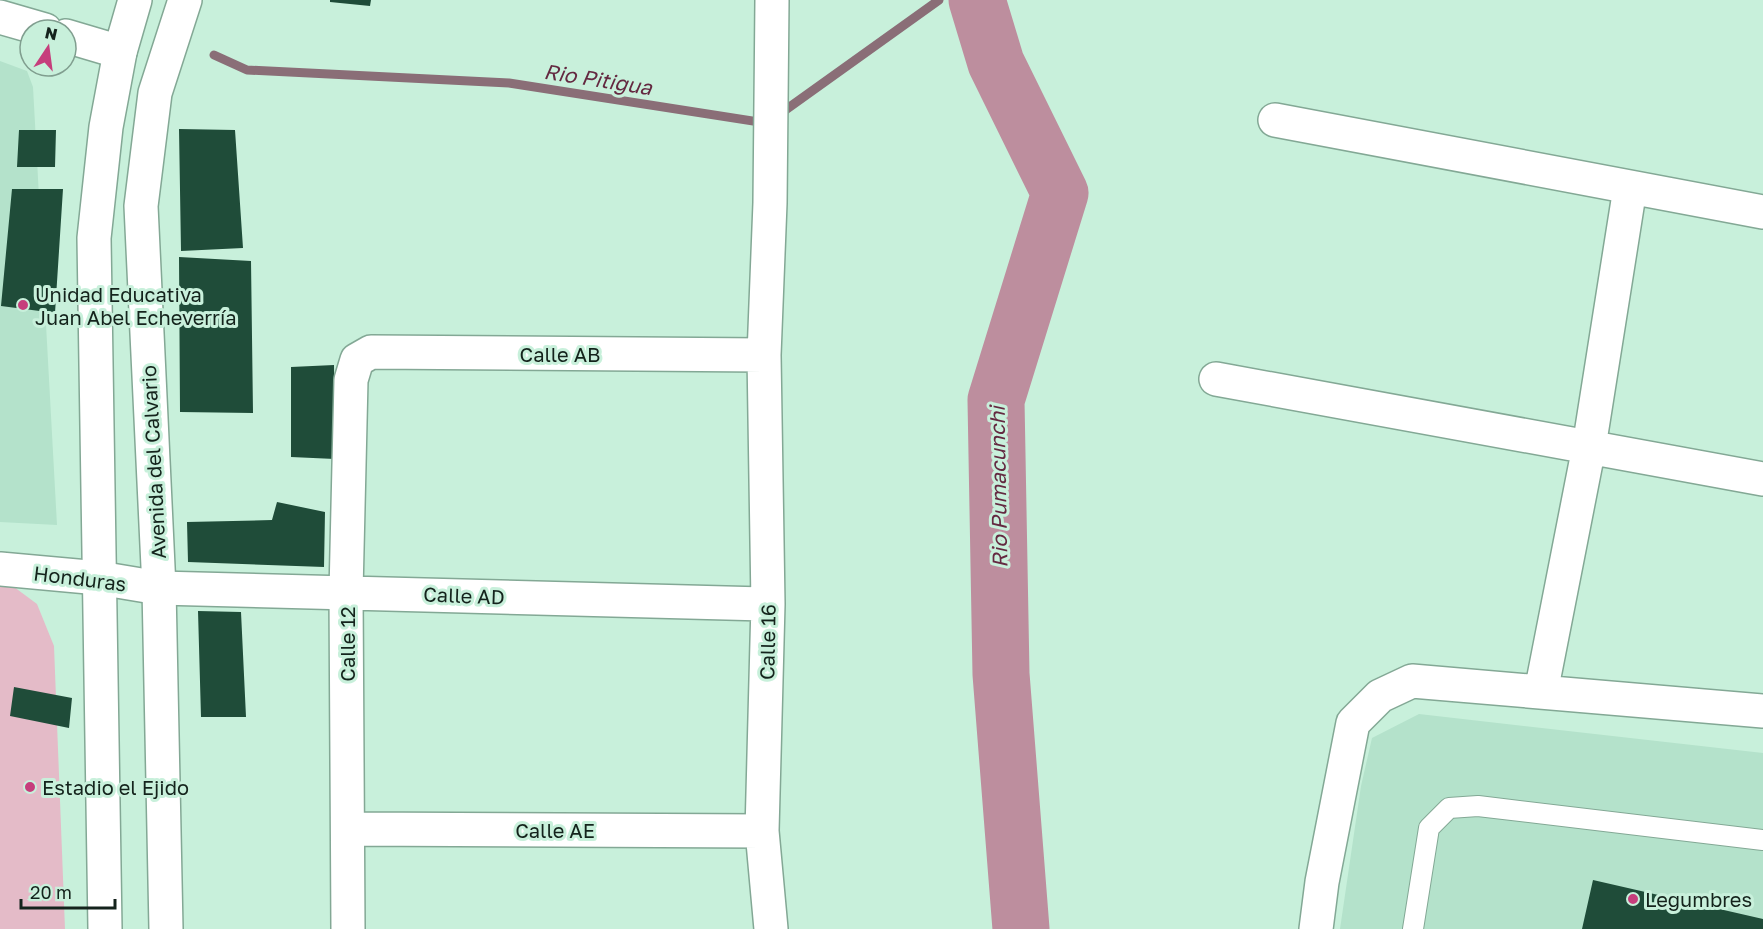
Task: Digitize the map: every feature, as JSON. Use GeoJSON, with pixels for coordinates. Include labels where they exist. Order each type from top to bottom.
{"type":"FeatureCollection","features":[{"type":"Feature","properties":{"kind":"street"},"geometry":{"type":"LineString","coordinates":[[105,929],[94,238],[106,127],[120,52],[135,0]]}},
{"type":"Feature","properties":{"kind":"street","name":"Avenida del Calvario"},"geometry":{"type":"LineString","coordinates":[[166,929],[159,588],[141,207],[155,93],[185,0]]}},
{"type":"Feature","properties":{"kind":"street","name":"Calle 16"},"geometry":{"type":"LineString","coordinates":[[771,929],[762,831],[768,604],[764,355],[770,203],[772,0]]}},
{"type":"Feature","properties":{"kind":"street"},"geometry":{"type":"LineString","coordinates":[[0,17],[18,22]]}},
{"type":"Feature","properties":{"kind":"street"},"geometry":{"type":"LineString","coordinates":[[78,40],[120,52]]}},
{"type":"Feature","properties":{"kind":"street"},"geometry":{"type":"LineString","coordinates":[[1275,120],[1763,212]]}},
{"type":"Feature","properties":{"kind":"street"},"geometry":{"type":"LineString","coordinates":[[1541,692],[1589,447],[1630,188]]}},
{"type":"Feature","properties":{"kind":"street","name":"Calle AB"},"geometry":{"type":"LineString","coordinates":[[357,360],[371,352],[764,355]]}},
{"type":"Feature","properties":{"kind":"street","name":"Calle 12"},"geometry":{"type":"LineString","coordinates":[[348,929],[346,592],[351,380],[357,360]]}},
{"type":"Feature","properties":{"kind":"street"},"geometry":{"type":"LineString","coordinates":[[1216,379],[1763,479]]}},
{"type":"Feature","properties":{"kind":"street","name":"Honduras"},"geometry":{"type":"LineString","coordinates":[[0,569],[99,578],[159,588]]}},
{"type":"Feature","properties":{"kind":"street","name":"Calle AD"},"geometry":{"type":"LineString","coordinates":[[159,588],[768,604]]}},
{"type":"Feature","properties":{"kind":"street"},"geometry":{"type":"LineString","coordinates":[[1316,929],[1322,882],[1353,723],[1380,696],[1412,681],[1763,711]]}},
{"type":"Feature","properties":{"kind":"street","name":"Calle AE"},"geometry":{"type":"LineString","coordinates":[[348,829],[762,831]]}},
{"type":"Feature","properties":{"kind":"lane"},"geometry":{"type":"LineString","coordinates":[[1413,929],[1429,828],[1449,808],[1478,806],[1763,840]]}},
{"type":"Feature","properties":{"kind":"shaded area","name":"Unidad Educativa Juan Abel Echeverría"},"geometry":{"type":"Polygon","coordinates":[[[0,61],[18,68],[18,78],[30,78],[33,87],[57,525],[0,522],[0,61]]]}},
{"type":"Feature","properties":{"kind":"shaded area","name":"Estadio el Ejido"},"geometry":{"type":"Polygon","coordinates":[[[0,580],[6,581],[37,604],[54,646],[65,929],[0,929],[0,580]]]}},
{"type":"Feature","properties":{"kind":"shaded area"},"geometry":{"type":"Polygon","coordinates":[[[1419,714],[1763,753],[1763,929],[1340,929],[1361,786],[1372,738],[1419,714]]]}},
{"type":"Feature","properties":{"kind":"building"},"geometry":{"type":"Polygon","coordinates":[[[330,0],[371,0],[370,6],[330,2],[330,0]]]}},
{"type":"Feature","properties":{"kind":"building"},"geometry":{"type":"Polygon","coordinates":[[[179,129],[235,130],[243,248],[181,251],[179,129]]]}},
{"type":"Feature","properties":{"kind":"building"},"geometry":{"type":"Polygon","coordinates":[[[19,130],[56,130],[55,167],[17,167],[19,130]]]}},
{"type":"Feature","properties":{"kind":"building"},"geometry":{"type":"Polygon","coordinates":[[[12,189],[63,189],[55,313],[1,306],[12,189]]]}},
{"type":"Feature","properties":{"kind":"building"},"geometry":{"type":"Polygon","coordinates":[[[179,257],[251,261],[253,413],[180,412],[179,257]]]}},
{"type":"Feature","properties":{"kind":"building"},"geometry":{"type":"Polygon","coordinates":[[[334,365],[335,459],[291,457],[291,367],[334,365]]]}},
{"type":"Feature","properties":{"kind":"building"},"geometry":{"type":"Polygon","coordinates":[[[277,502],[325,512],[324,567],[188,562],[187,522],[272,520],[277,502]]]}},
{"type":"Feature","properties":{"kind":"building"},"geometry":{"type":"Polygon","coordinates":[[[198,611],[241,612],[246,717],[201,717],[198,611]]]}},
{"type":"Feature","properties":{"kind":"building"},"geometry":{"type":"Polygon","coordinates":[[[14,687],[72,698],[69,728],[10,716],[14,687]]]}},
{"type":"Feature","properties":{"kind":"building","name":"Legumbres"},"geometry":{"type":"Polygon","coordinates":[[[1593,880],[1763,919],[1763,929],[1582,929],[1593,880]]]}},
{"type":"Feature","properties":{"kind":"waterway","name":"Rio Pitigua"},"geometry":{"type":"LineString","coordinates":[[777,116],[939,0]]}},
{"type":"Feature","properties":{"kind":"waterway","name":"Rio Pumacunchi"},"geometry":{"type":"LineString","coordinates":[[977,0],[996,63],[1060,193],[996,400],[1001,674],[1021,929]]}},
{"type":"Feature","properties":{"kind":"waterway","name":"Rio Pitigua"},"geometry":{"type":"LineString","coordinates":[[214,55],[247,70],[509,83],[766,123]]}},
{"type":"Feature","properties":{"kind":"place","name":"Unidad Educativa Juan Abel Echeverría"},"geometry":{"type":"Point","coordinates":[23,305]}},
{"type":"Feature","properties":{"kind":"place","name":"Estadio el Ejido"},"geometry":{"type":"Point","coordinates":[30,787]}},
{"type":"Feature","properties":{"kind":"place","name":"Legumbres"},"geometry":{"type":"Point","coordinates":[1633,899]}}]}
